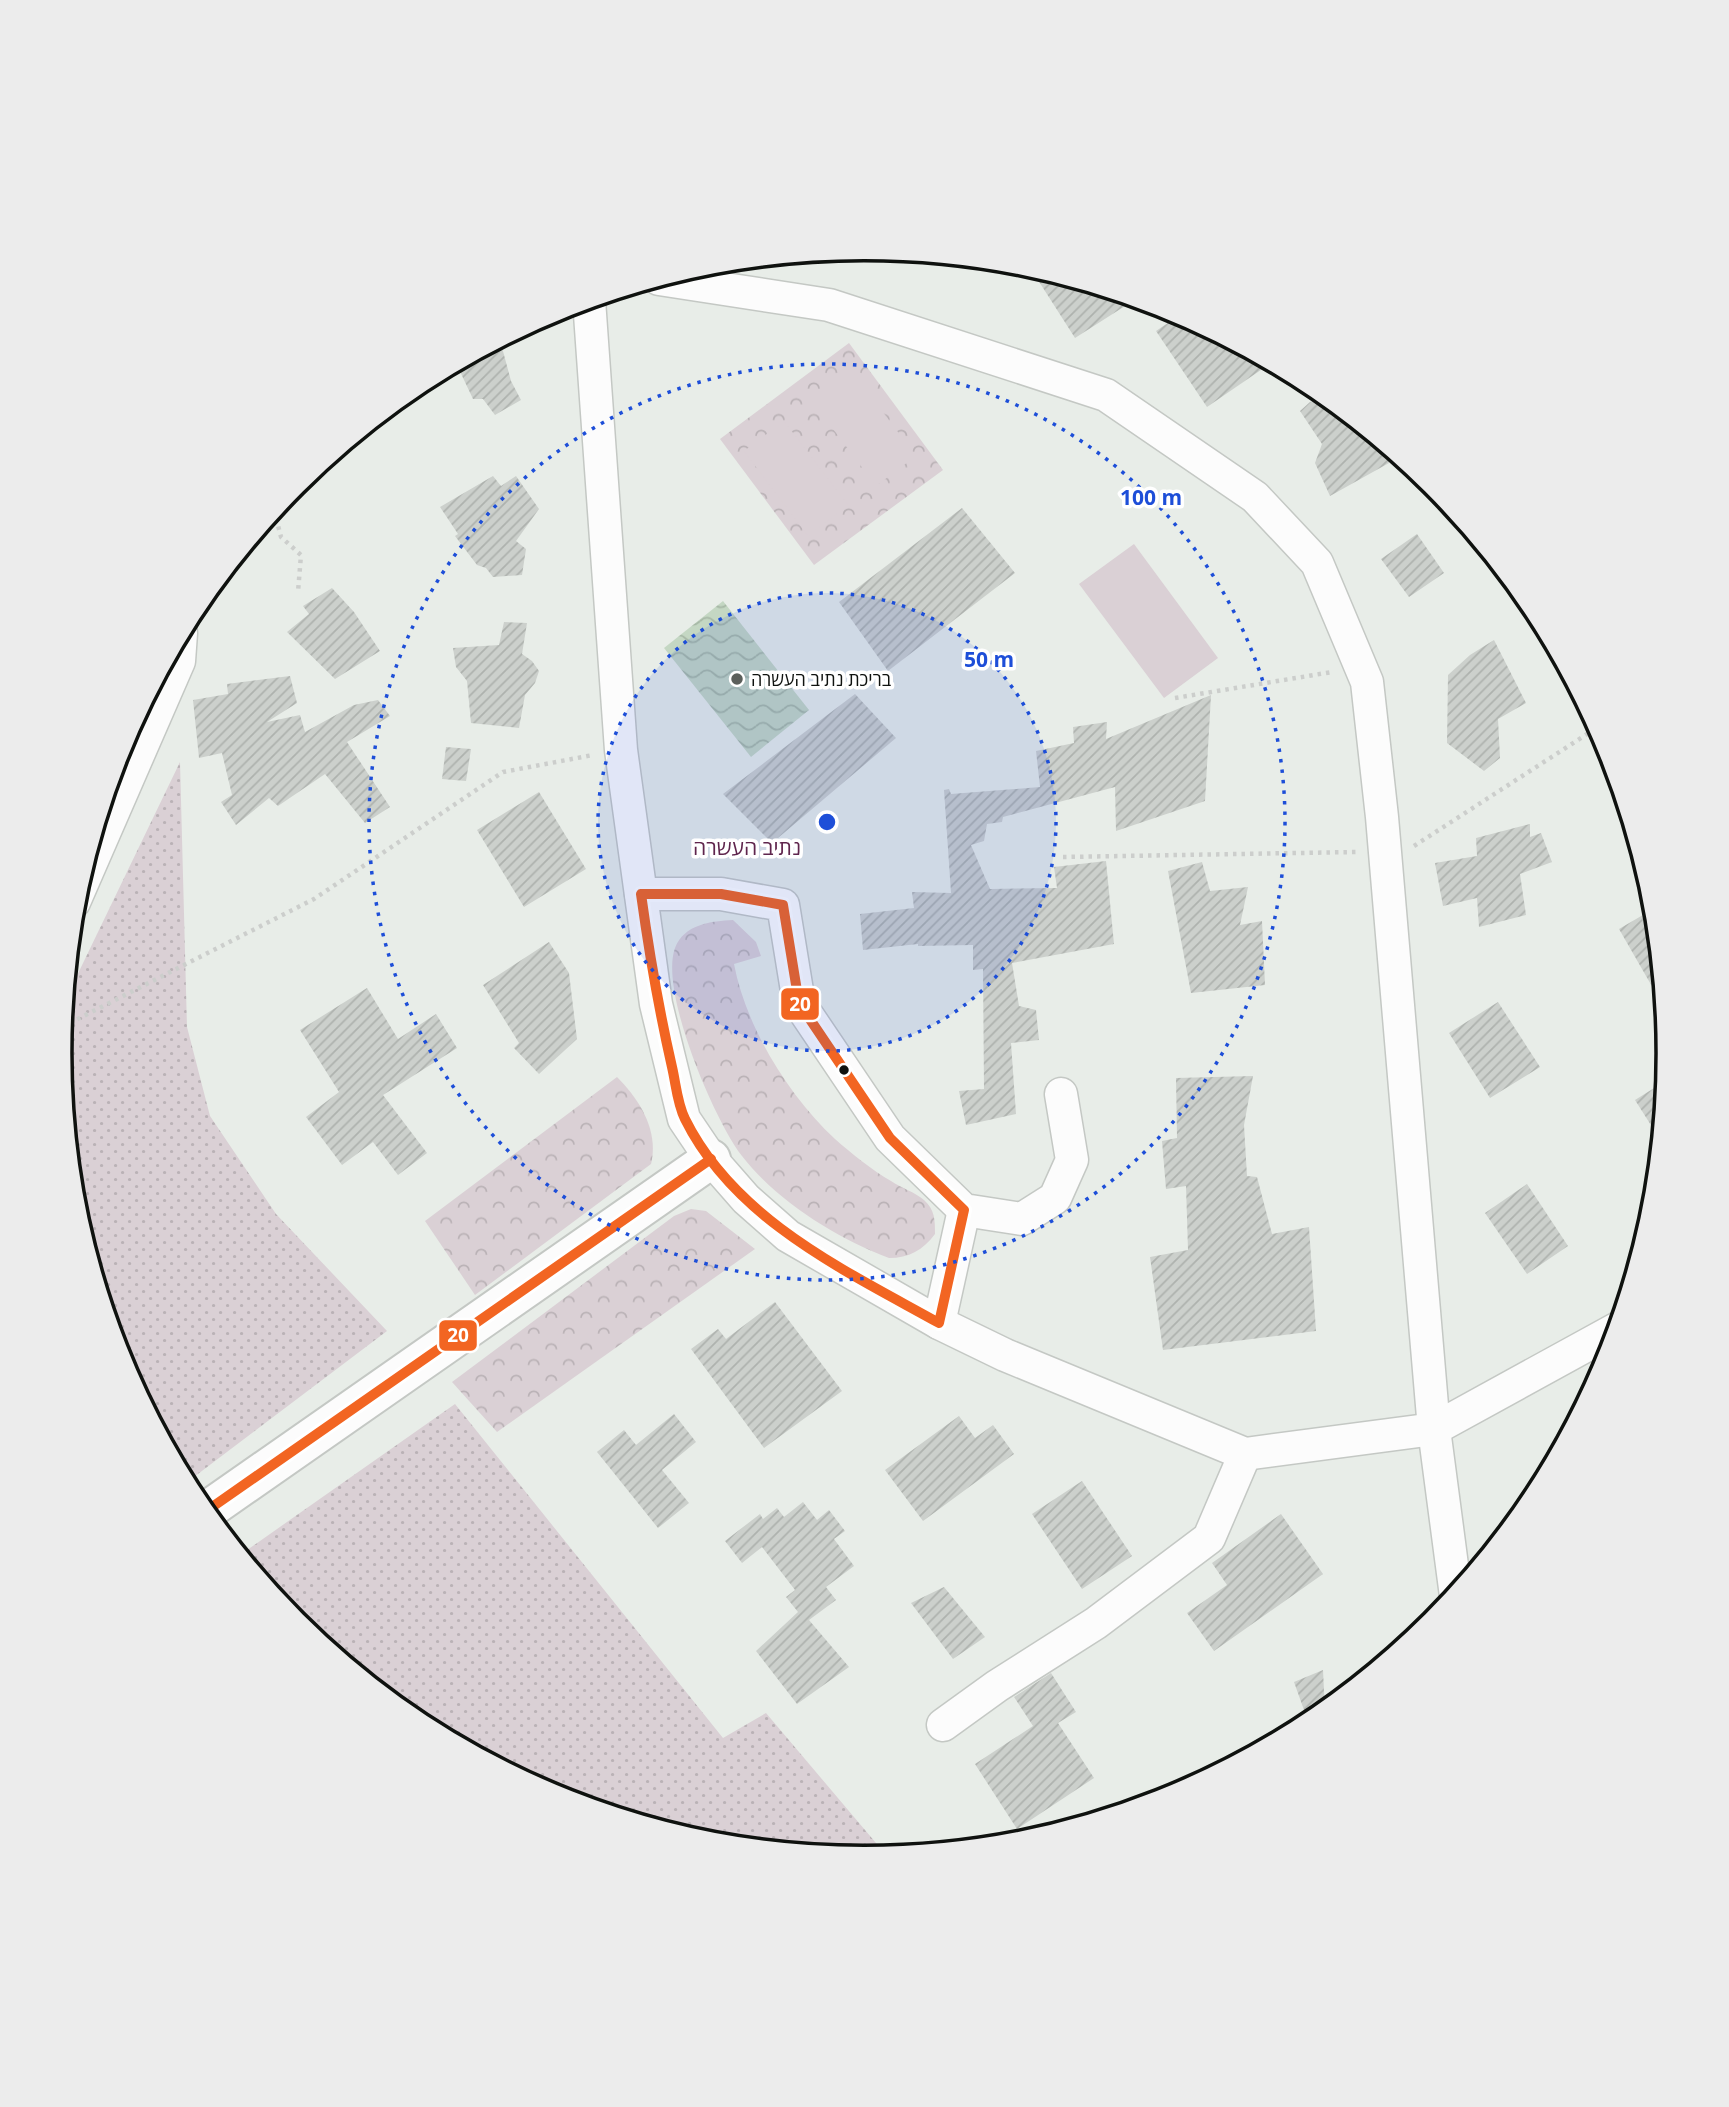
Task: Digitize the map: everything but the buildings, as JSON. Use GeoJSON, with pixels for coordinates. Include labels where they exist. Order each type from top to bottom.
{"type":"FeatureCollection","features":[{"type":"Feature","properties":{"kind":"street"},"geometry":{"type":"LineString","coordinates":[[682,283],[828,305],[1106,395],[1255,497],[1317,563],[1367,682],[1385,855],[1434,1429],[1454,1583]]}},
{"type":"Feature","properties":{"kind":"street"},"geometry":{"type":"LineString","coordinates":[[590,310],[621,750],[656,1004],[684,1119],[711,1159],[746,1199],[788,1236],[939,1323],[1005,1355],[1245,1454],[1434,1429],[1605,1335]]}},
{"type":"Feature","properties":{"kind":"street"},"geometry":{"type":"LineString","coordinates":[[102,837],[179,655]]}},
{"type":"Feature","properties":{"kind":"street"},"geometry":{"type":"LineString","coordinates":[[641,894],[721,894],[783,905],[799,1003],[890,1139],[964,1210],[1022,1219],[1055,1198],[1072,1160],[1061,1094]]}},
{"type":"Feature","properties":{"kind":"street"},"geometry":{"type":"LineString","coordinates":[[214,1506],[711,1159]]}},
{"type":"Feature","properties":{"kind":"street"},"geometry":{"type":"LineString","coordinates":[[939,1323],[964,1210]]}},
{"type":"Feature","properties":{"kind":"street"},"geometry":{"type":"LineString","coordinates":[[943,1725],[997,1686],[1096,1623],[1209,1538],[1245,1454]]}},
{"type":"Feature","properties":{"kind":"path"},"geometry":{"type":"LineString","coordinates":[[277,522],[281,537],[301,555],[298,592]]}},
{"type":"Feature","properties":{"kind":"path"},"geometry":{"type":"LineString","coordinates":[[1175,698],[1360,667]]}},
{"type":"Feature","properties":{"kind":"path"},"geometry":{"type":"LineString","coordinates":[[1063,857],[1385,855],[1425,841],[1533,767],[1589,733]]}},
{"type":"Feature","properties":{"kind":"path"},"geometry":{"type":"LineString","coordinates":[[73,1022],[314,899],[503,772],[621,750]]}},
{"type":"Feature","properties":{"kind":"green space"},"geometry":{"type":"Polygon","coordinates":[[[849,343],[943,470],[814,565],[720,439],[849,343]]]}},
{"type":"Feature","properties":{"kind":"green space"},"geometry":{"type":"Polygon","coordinates":[[[852,371],[916,456],[876,486],[812,401],[852,371]]]}},
{"type":"Feature","properties":{"kind":"green space"},"geometry":{"type":"Polygon","coordinates":[[[784,421],[848,505],[808,536],[744,451],[784,421]]]}},
{"type":"Feature","properties":{"kind":"green space"},"geometry":{"type":"Polygon","coordinates":[[[1134,544],[1218,658],[1164,698],[1079,584],[1134,544]]]}},
{"type":"Feature","properties":{"kind":"green space"},"geometry":{"type":"Polygon","coordinates":[[[180,762],[187,1027],[210,1116],[276,1214],[387,1331],[194,1477],[154,1404],[132,1357],[99,1259],[87,1208],[73,1105],[73,1002],[76,978],[180,762]]]}},
{"type":"Feature","properties":{"kind":"green space"},"geometry":{"type":"Polygon","coordinates":[[[733,920],[756,942],[761,956],[734,964],[748,1012],[771,1059],[786,1081],[835,1139],[877,1172],[920,1197],[932,1211],[935,1234],[915,1252],[889,1258],[828,1229],[772,1188],[742,1156],[730,1138],[692,1055],[675,994],[672,968],[675,948],[685,934],[699,925],[733,920]]]}},
{"type":"Feature","properties":{"kind":"green space"},"geometry":{"type":"Polygon","coordinates":[[[617,1077],[646,1117],[652,1140],[651,1164],[475,1295],[425,1221],[617,1077]]]}},
{"type":"Feature","properties":{"kind":"green space"},"geometry":{"type":"Polygon","coordinates":[[[691,1209],[706,1211],[755,1249],[497,1432],[452,1382],[674,1216],[691,1209]]]}},
{"type":"Feature","properties":{"kind":"green space"},"geometry":{"type":"Polygon","coordinates":[[[455,1404],[723,1738],[766,1713],[878,1846],[813,1845],[710,1831],[610,1804],[561,1786],[514,1764],[424,1713],[342,1650],[304,1614],[247,1550],[455,1404]]]}},
{"type":"Feature","properties":{"kind":"water","name":"בריכת נתיב העשרה"},"geometry":{"type":"Polygon","coordinates":[[[723,601],[809,710],[751,757],[664,648],[723,601]]]}},
{"type":"Feature","properties":{"kind":"transit line","name":"20"},"geometry":{"type":"LineString","coordinates":[[641,894],[721,894],[783,905],[799,1003],[890,1138],[964,1210],[939,1323],[831,1262],[796,1239],[763,1214],[733,1186],[706,1155],[685,1119],[678,1100],[641,894]]}},
{"type":"Feature","properties":{"kind":"transit line","name":"20"},"geometry":{"type":"LineString","coordinates":[[214,1506],[711,1159]]}},
{"type":"Feature","properties":{"kind":"place","name":"בריכת נתיב העשרה"},"geometry":{"type":"Point","coordinates":[737,679]}},
{"type":"Feature","properties":{"kind":"district","name":"נתיב העשרה"},"geometry":{"type":"Point","coordinates":[747,847]}}]}
